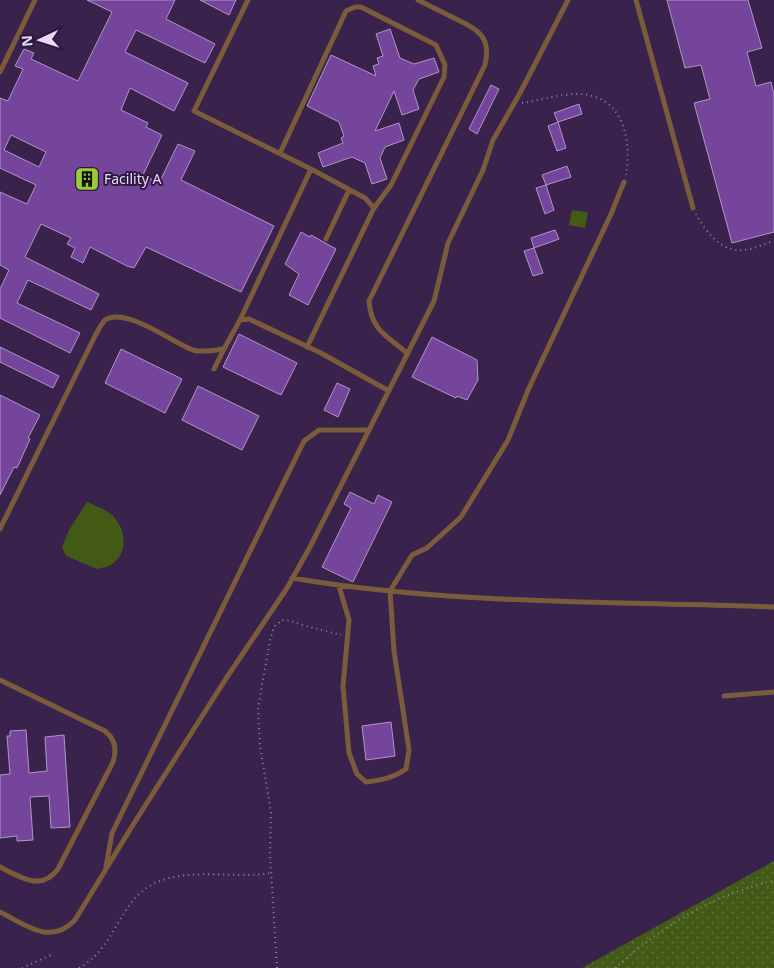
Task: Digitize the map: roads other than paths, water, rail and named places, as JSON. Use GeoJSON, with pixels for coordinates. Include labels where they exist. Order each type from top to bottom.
{"type":"FeatureCollection","features":[{"type":"Feature","properties":{"kind":"lane"},"geometry":{"type":"LineString","coordinates":[[0,72],[35,0]]}},
{"type":"Feature","properties":{"kind":"lane"},"geometry":{"type":"LineString","coordinates":[[248,0],[194,110],[365,198],[374,208]]}},
{"type":"Feature","properties":{"kind":"lane"},"geometry":{"type":"LineString","coordinates":[[407,353],[377,328],[372,317],[369,301],[485,65],[487,54],[486,44],[477,30],[418,0]]}},
{"type":"Feature","properties":{"kind":"lane"},"geometry":{"type":"LineString","coordinates":[[0,912],[43,933],[60,932],[75,920],[130,828],[292,578],[310,547],[434,301],[448,243],[483,170],[493,140],[568,0]]}},
{"type":"Feature","properties":{"kind":"lane"},"geometry":{"type":"LineString","coordinates":[[636,0],[693,208]]}},
{"type":"Feature","properties":{"kind":"lane"},"geometry":{"type":"LineString","coordinates":[[280,153],[346,11],[361,7],[436,45],[445,65],[444,77],[391,185],[374,208],[307,347]]}},
{"type":"Feature","properties":{"kind":"lane"},"geometry":{"type":"LineString","coordinates":[[214,369],[240,320],[311,169]]}},
{"type":"Feature","properties":{"kind":"lane"},"geometry":{"type":"LineString","coordinates":[[339,586],[349,620],[343,686],[349,754],[357,774],[366,782],[384,779],[397,775],[406,769],[409,750],[394,651],[390,590],[412,555],[427,548],[461,517],[508,440],[529,388],[611,214],[624,182]]}},
{"type":"Feature","properties":{"kind":"lane"},"geometry":{"type":"LineString","coordinates":[[326,239],[349,190]]}},
{"type":"Feature","properties":{"kind":"lane"},"geometry":{"type":"LineString","coordinates":[[0,529],[95,336],[105,320],[114,316],[134,320],[193,350],[206,351],[224,348]]}},
{"type":"Feature","properties":{"kind":"lane"},"geometry":{"type":"LineString","coordinates":[[240,320],[249,319],[307,347],[389,391]]}},
{"type":"Feature","properties":{"kind":"lane"},"geometry":{"type":"LineString","coordinates":[[105,872],[112,833],[304,440],[319,430],[369,430]]}},
{"type":"Feature","properties":{"kind":"lane"},"geometry":{"type":"LineString","coordinates":[[292,578],[339,586],[457,597],[774,607]]}},
{"type":"Feature","properties":{"kind":"lane"},"geometry":{"type":"LineString","coordinates":[[0,680],[105,731],[110,734],[115,747],[113,762],[53,876],[31,881],[0,866]]}},
{"type":"Feature","properties":{"kind":"lane"},"geometry":{"type":"LineString","coordinates":[[724,696],[774,692]]}},
{"type":"Feature","properties":{"kind":"place","name":"Facility A"},"geometry":{"type":"Point","coordinates":[87,179]}}]}
